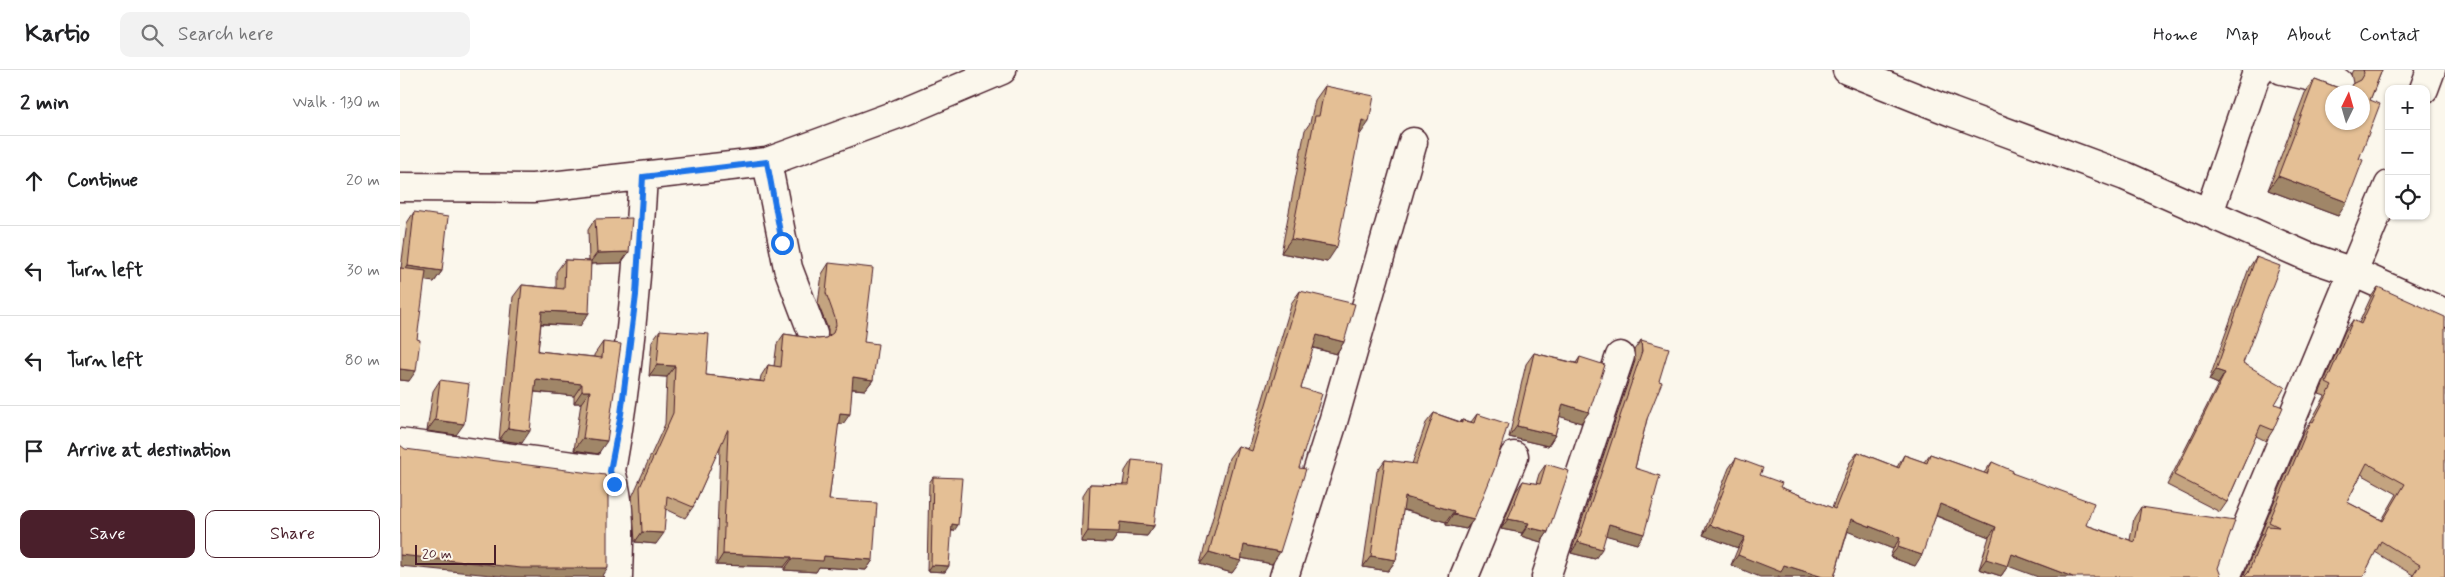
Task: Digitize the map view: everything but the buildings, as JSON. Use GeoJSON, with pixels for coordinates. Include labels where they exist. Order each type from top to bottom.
{"type":"FeatureCollection","features":[{"type":"Feature","properties":{"kind":"street"},"geometry":{"type":"LineString","coordinates":[[400,187],[533,188],[767,162],[898,114],[1002,70]]}},
{"type":"Feature","properties":{"kind":"street"},"geometry":{"type":"LineString","coordinates":[[1847,70],[1952,112],[2125,176],[2306,256],[2353,272],[2445,313]]}},
{"type":"Feature","properties":{"kind":"street"},"geometry":{"type":"LineString","coordinates":[[2209,213],[2256,75],[2260,70]]}},
{"type":"Feature","properties":{"kind":"street"},"geometry":{"type":"LineString","coordinates":[[2282,70],[2339,83]]}},
{"type":"Feature","properties":{"kind":"street"},"geometry":{"type":"LineString","coordinates":[[2425,85],[2431,70]]}},
{"type":"Feature","properties":{"kind":"street"},"geometry":{"type":"LineString","coordinates":[[1284,577],[1333,422],[1412,142]]}},
{"type":"Feature","properties":{"kind":"street"},"geometry":{"type":"LineString","coordinates":[[767,162],[788,268],[813,334]]}},
{"type":"Feature","properties":{"kind":"street"},"geometry":{"type":"LineString","coordinates":[[618,577],[620,516],[618,497],[610,471],[621,414],[636,295],[643,177]]}},
{"type":"Feature","properties":{"kind":"street"},"geometry":{"type":"LineString","coordinates":[[2226,577],[2385,195]]}},
{"type":"Feature","properties":{"kind":"street"},"geometry":{"type":"LineString","coordinates":[[1546,577],[1620,356]]}},
{"type":"Feature","properties":{"kind":"street"},"geometry":{"type":"LineString","coordinates":[[400,443],[610,471]]}},
{"type":"Feature","properties":{"kind":"street"},"geometry":{"type":"LineString","coordinates":[[1464,577],[1514,456]]}},
{"type":"Feature","properties":{"kind":"route"},"geometry":{"type":"LineString","coordinates":[[614,484],[610,471],[621,414],[636,295],[643,177],[767,162],[782,243]]}}]}
